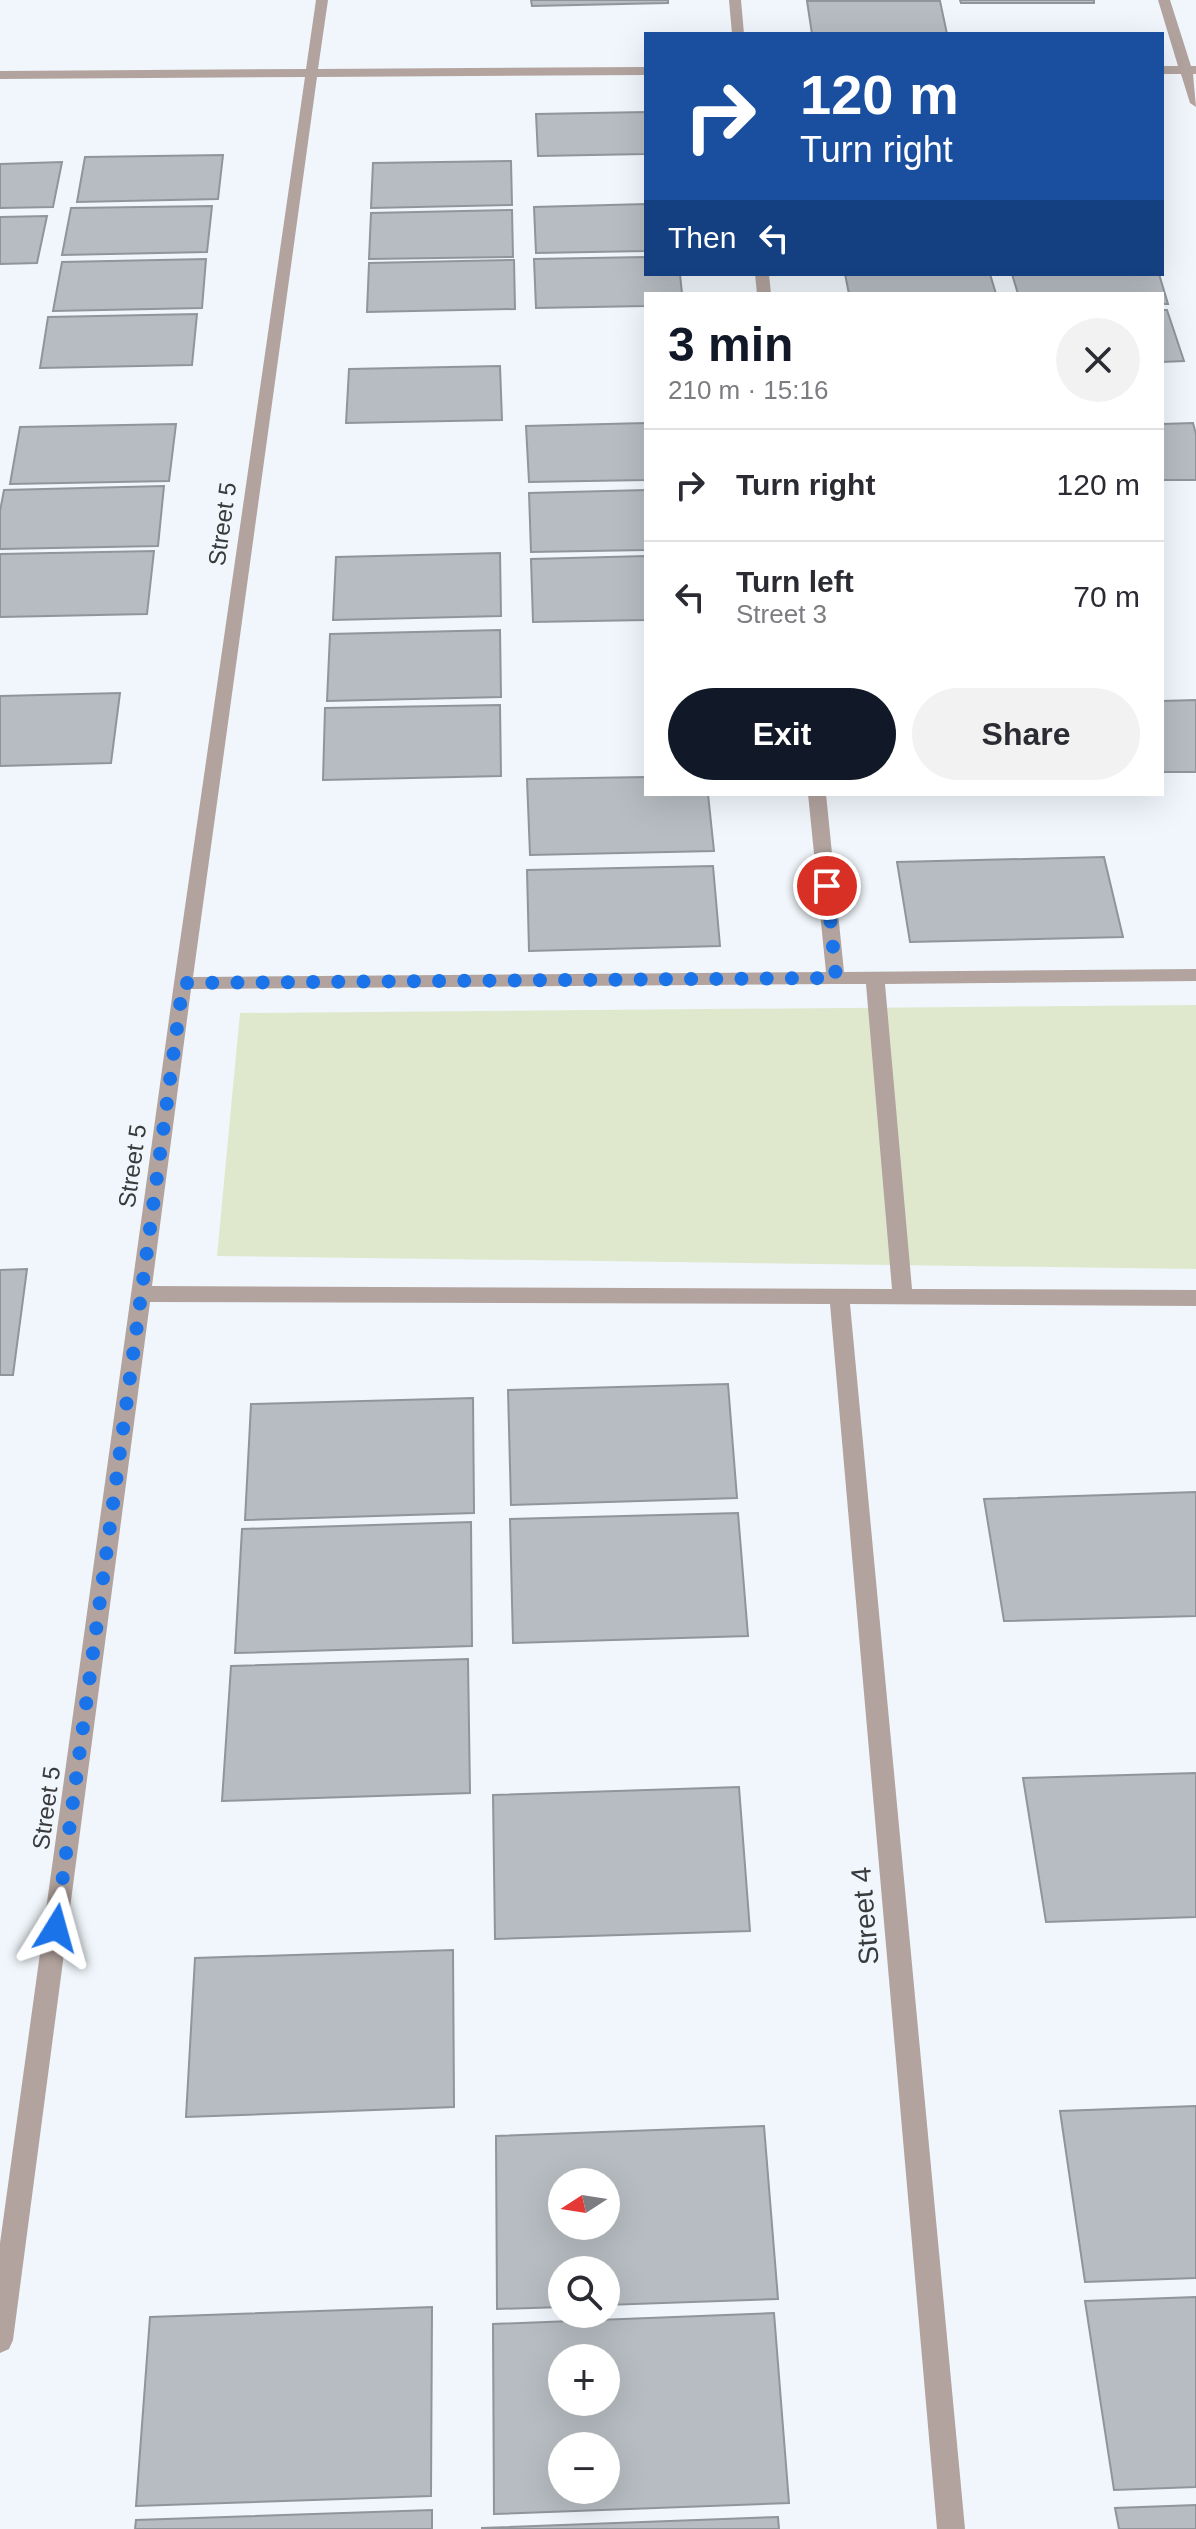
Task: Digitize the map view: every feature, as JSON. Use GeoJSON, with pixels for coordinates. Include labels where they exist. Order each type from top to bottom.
{"type":"FeatureCollection","features":[{"type":"Feature","properties":{"kind":"street","name":"Street 5"},"geometry":{"type":"LineString","coordinates":[[0,2340],[183,983],[322,0]]}},
{"type":"Feature","properties":{"kind":"street"},"geometry":{"type":"LineString","coordinates":[[735,0],[738,32]]}},
{"type":"Feature","properties":{"kind":"street"},"geometry":{"type":"LineString","coordinates":[[1164,0],[1191,70],[1196,103]]}},
{"type":"Feature","properties":{"kind":"street"},"geometry":{"type":"LineString","coordinates":[[1164,70],[1191,70]]}},
{"type":"Feature","properties":{"kind":"street"},"geometry":{"type":"LineString","coordinates":[[0,75],[644,71]]}},
{"type":"Feature","properties":{"kind":"street"},"geometry":{"type":"LineString","coordinates":[[817,796],[836,978]]}},
{"type":"Feature","properties":{"kind":"street"},"geometry":{"type":"LineString","coordinates":[[183,983],[1196,975]]}},
{"type":"Feature","properties":{"kind":"street"},"geometry":{"type":"LineString","coordinates":[[875,978],[903,1297]]}},
{"type":"Feature","properties":{"kind":"street"},"geometry":{"type":"LineString","coordinates":[[142,1294],[1196,1298]]}},
{"type":"Feature","properties":{"kind":"street","name":"Street 4"},"geometry":{"type":"LineString","coordinates":[[839,1297],[951,2529]]}},
{"type":"Feature","properties":{"kind":"green space"},"geometry":{"type":"Polygon","coordinates":[[[1196,1005],[1196,1269],[217,1256],[240,1013],[1196,1005]]]}},
{"type":"Feature","properties":{"kind":"building"},"geometry":{"type":"Polygon","coordinates":[[[531,0],[668,0],[668,3],[532,6],[531,0]]]}},
{"type":"Feature","properties":{"kind":"building"},"geometry":{"type":"Polygon","coordinates":[[[960,0],[1094,0],[1094,3],[961,3],[960,0]]]}},
{"type":"Feature","properties":{"kind":"building"},"geometry":{"type":"Polygon","coordinates":[[[807,1],[940,1],[947,32],[812,32],[807,1]]]}},
{"type":"Feature","properties":{"kind":"building"},"geometry":{"type":"Polygon","coordinates":[[[644,112],[644,154],[538,156],[536,114],[644,112]]]}},
{"type":"Feature","properties":{"kind":"building"},"geometry":{"type":"Polygon","coordinates":[[[223,155],[218,199],[77,202],[85,157],[223,155]]]}},
{"type":"Feature","properties":{"kind":"building"},"geometry":{"type":"Polygon","coordinates":[[[511,161],[512,205],[371,208],[373,163],[511,161]]]}},
{"type":"Feature","properties":{"kind":"building"},"geometry":{"type":"Polygon","coordinates":[[[62,162],[53,207],[0,208],[0,164],[62,162]]]}},
{"type":"Feature","properties":{"kind":"building"},"geometry":{"type":"Polygon","coordinates":[[[644,204],[644,251],[536,253],[534,207],[644,204]]]}},
{"type":"Feature","properties":{"kind":"building"},"geometry":{"type":"Polygon","coordinates":[[[212,206],[207,252],[62,255],[71,208],[212,206]]]}},
{"type":"Feature","properties":{"kind":"building"},"geometry":{"type":"Polygon","coordinates":[[[512,210],[513,257],[369,259],[371,213],[512,210]]]}},
{"type":"Feature","properties":{"kind":"building"},"geometry":{"type":"Polygon","coordinates":[[[47,216],[37,263],[0,264],[0,217],[47,216]]]}},
{"type":"Feature","properties":{"kind":"building"},"geometry":{"type":"Polygon","coordinates":[[[644,257],[644,276],[680,276],[682,292],[644,292],[644,306],[536,308],[534,259],[644,257]]]}},
{"type":"Feature","properties":{"kind":"building"},"geometry":{"type":"Polygon","coordinates":[[[206,259],[202,308],[53,311],[62,262],[206,259]]]}},
{"type":"Feature","properties":{"kind":"building"},"geometry":{"type":"Polygon","coordinates":[[[514,260],[515,309],[367,312],[369,263],[514,260]]]}},
{"type":"Feature","properties":{"kind":"building"},"geometry":{"type":"Polygon","coordinates":[[[845,276],[991,276],[995,292],[849,292],[845,276]]]}},
{"type":"Feature","properties":{"kind":"building"},"geometry":{"type":"Polygon","coordinates":[[[1013,276],[1160,276],[1168,304],[1164,304],[1164,292],[1017,292],[1013,276]]]}},
{"type":"Feature","properties":{"kind":"building"},"geometry":{"type":"Polygon","coordinates":[[[1164,310],[1167,310],[1184,361],[1164,362],[1164,310]]]}},
{"type":"Feature","properties":{"kind":"building"},"geometry":{"type":"Polygon","coordinates":[[[197,314],[192,365],[40,368],[48,317],[197,314]]]}},
{"type":"Feature","properties":{"kind":"building"},"geometry":{"type":"Polygon","coordinates":[[[500,366],[502,420],[346,423],[349,369],[500,366]]]}},
{"type":"Feature","properties":{"kind":"building"},"geometry":{"type":"Polygon","coordinates":[[[644,423],[644,480],[529,482],[526,426],[644,423]]]}},
{"type":"Feature","properties":{"kind":"building"},"geometry":{"type":"Polygon","coordinates":[[[1193,423],[1196,434],[1196,480],[1164,480],[1164,424],[1193,423]]]}},
{"type":"Feature","properties":{"kind":"building"},"geometry":{"type":"Polygon","coordinates":[[[176,424],[169,481],[10,484],[20,427],[176,424]]]}},
{"type":"Feature","properties":{"kind":"building"},"geometry":{"type":"Polygon","coordinates":[[[164,486],[158,546],[0,549],[0,511],[4,490],[164,486]]]}},
{"type":"Feature","properties":{"kind":"building"},"geometry":{"type":"Polygon","coordinates":[[[644,490],[644,550],[531,552],[529,493],[644,490]]]}},
{"type":"Feature","properties":{"kind":"building"},"geometry":{"type":"Polygon","coordinates":[[[154,551],[147,614],[0,617],[0,554],[154,551]]]}},
{"type":"Feature","properties":{"kind":"building"},"geometry":{"type":"Polygon","coordinates":[[[500,553],[501,616],[333,620],[336,557],[500,553]]]}},
{"type":"Feature","properties":{"kind":"building"},"geometry":{"type":"Polygon","coordinates":[[[644,556],[644,620],[533,622],[531,559],[644,556]]]}},
{"type":"Feature","properties":{"kind":"building"},"geometry":{"type":"Polygon","coordinates":[[[500,630],[501,697],[327,701],[330,634],[500,630]]]}},
{"type":"Feature","properties":{"kind":"building"},"geometry":{"type":"Polygon","coordinates":[[[120,693],[111,763],[0,766],[0,696],[120,693]]]}},
{"type":"Feature","properties":{"kind":"building"},"geometry":{"type":"Polygon","coordinates":[[[1196,700],[1196,772],[1164,772],[1164,701],[1196,700]]]}},
{"type":"Feature","properties":{"kind":"building"},"geometry":{"type":"Polygon","coordinates":[[[500,705],[501,776],[323,780],[325,708],[500,705]]]}},
{"type":"Feature","properties":{"kind":"building"},"geometry":{"type":"Polygon","coordinates":[[[644,777],[644,796],[708,796],[714,851],[530,855],[527,779],[644,777]]]}},
{"type":"Feature","properties":{"kind":"building"},"geometry":{"type":"Polygon","coordinates":[[[1104,857],[1123,937],[910,942],[897,862],[1104,857]]]}},
{"type":"Feature","properties":{"kind":"building"},"geometry":{"type":"Polygon","coordinates":[[[713,866],[720,946],[529,951],[527,870],[713,866]]]}},
{"type":"Feature","properties":{"kind":"building"},"geometry":{"type":"Polygon","coordinates":[[[27,1269],[13,1375],[0,1375],[0,1270],[27,1269]]]}},
{"type":"Feature","properties":{"kind":"building"},"geometry":{"type":"Polygon","coordinates":[[[728,1384],[737,1498],[511,1505],[508,1390],[728,1384]]]}},
{"type":"Feature","properties":{"kind":"building"},"geometry":{"type":"Polygon","coordinates":[[[473,1398],[474,1513],[245,1520],[251,1404],[473,1398]]]}},
{"type":"Feature","properties":{"kind":"building"},"geometry":{"type":"Polygon","coordinates":[[[1196,1492],[1196,1616],[1004,1621],[984,1499],[1196,1492]]]}},
{"type":"Feature","properties":{"kind":"building"},"geometry":{"type":"Polygon","coordinates":[[[738,1513],[748,1636],[513,1643],[510,1519],[738,1513]]]}},
{"type":"Feature","properties":{"kind":"building"},"geometry":{"type":"Polygon","coordinates":[[[471,1522],[472,1646],[235,1653],[242,1529],[471,1522]]]}},
{"type":"Feature","properties":{"kind":"building"},"geometry":{"type":"Polygon","coordinates":[[[468,1659],[470,1793],[222,1801],[231,1666],[468,1659]]]}},
{"type":"Feature","properties":{"kind":"building"},"geometry":{"type":"Polygon","coordinates":[[[1196,1773],[1196,1917],[1046,1922],[1023,1778],[1196,1773]]]}},
{"type":"Feature","properties":{"kind":"building"},"geometry":{"type":"Polygon","coordinates":[[[739,1787],[750,1931],[495,1939],[493,1795],[739,1787]]]}},
{"type":"Feature","properties":{"kind":"building"},"geometry":{"type":"Polygon","coordinates":[[[453,1950],[454,2107],[186,2117],[195,1958],[453,1950]]]}},
{"type":"Feature","properties":{"kind":"building"},"geometry":{"type":"Polygon","coordinates":[[[1196,2106],[1196,2278],[1085,2282],[1060,2111],[1196,2106]]]}},
{"type":"Feature","properties":{"kind":"building"},"geometry":{"type":"Polygon","coordinates":[[[764,2126],[778,2299],[620,2305],[620,2256],[548,2256],[548,2307],[497,2309],[496,2136],[764,2126]]]}},
{"type":"Feature","properties":{"kind":"building"},"geometry":{"type":"Polygon","coordinates":[[[1196,2297],[1196,2487],[1114,2490],[1085,2301],[1196,2297]]]}},
{"type":"Feature","properties":{"kind":"building"},"geometry":{"type":"Polygon","coordinates":[[[432,2307],[431,2496],[136,2506],[150,2317],[432,2307]]]}},
{"type":"Feature","properties":{"kind":"building"},"geometry":{"type":"Polygon","coordinates":[[[774,2313],[789,2503],[494,2514],[493,2324],[548,2322],[548,2328],[620,2328],[620,2319],[774,2313]]]}},
{"type":"Feature","properties":{"kind":"building"},"geometry":{"type":"Polygon","coordinates":[[[1196,2505],[1196,2529],[1119,2529],[1115,2508],[1196,2505]]]}},
{"type":"Feature","properties":{"kind":"building"},"geometry":{"type":"Polygon","coordinates":[[[432,2510],[432,2529],[135,2529],[136,2520],[432,2510]]]}},
{"type":"Feature","properties":{"kind":"building"},"geometry":{"type":"Polygon","coordinates":[[[778,2517],[779,2529],[482,2529],[482,2528],[778,2517]]]}},
{"type":"Feature","properties":{"kind":"route"},"geometry":{"type":"LineString","coordinates":[[56,1928],[183,983],[836,978],[827,886]]}}]}
